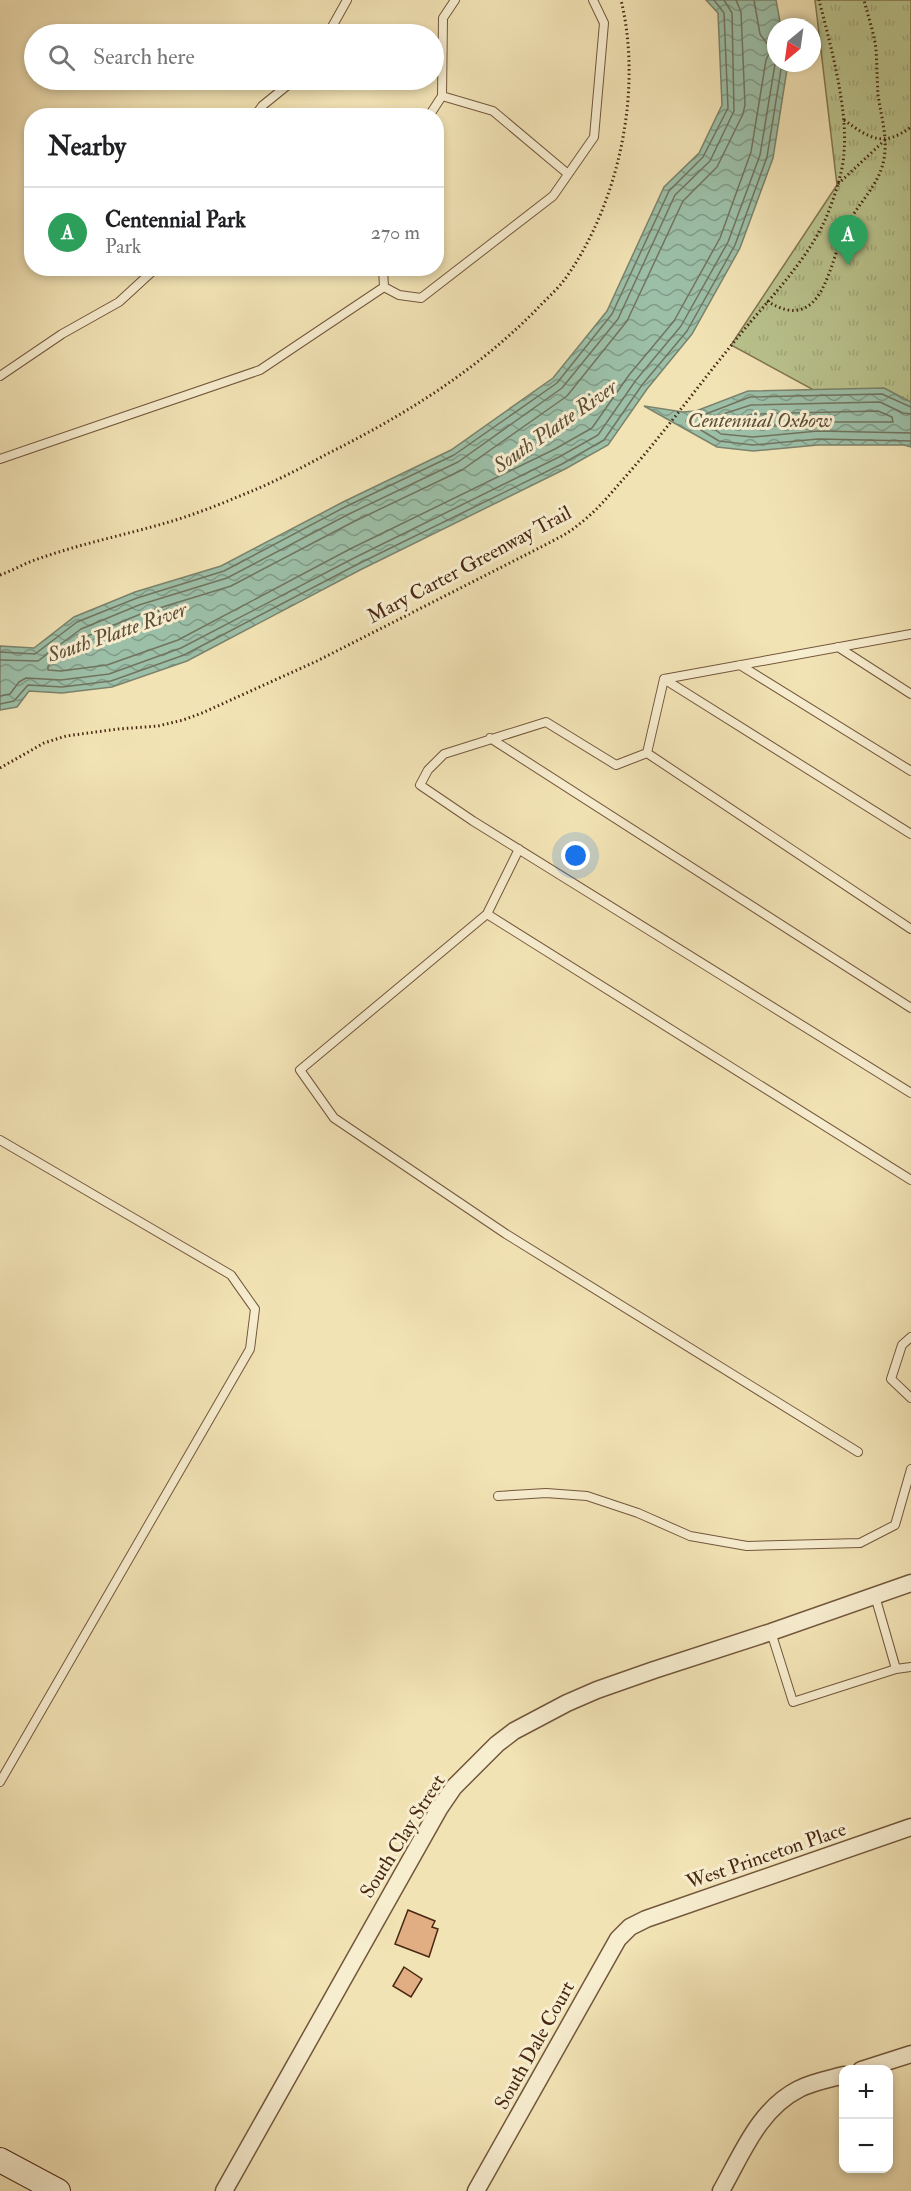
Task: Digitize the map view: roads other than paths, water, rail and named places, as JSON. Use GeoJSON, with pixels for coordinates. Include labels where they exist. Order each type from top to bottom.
{"type":"FeatureCollection","features":[{"type":"Feature","properties":{"kind":"main road"},"geometry":{"type":"LineString","coordinates":[[0,2160],[58,2191]]}},
{"type":"Feature","properties":{"kind":"street","name":"South Clay Street"},"geometry":{"type":"LineString","coordinates":[[224,2191],[420,1839],[445,1799],[476,1763],[514,1731],[567,1703],[645,1673],[771,1632],[911,1582]]}},
{"type":"Feature","properties":{"kind":"street","name":"West Princeton Place"},"geometry":{"type":"LineString","coordinates":[[635,1925],[646,1918],[911,1827]]}},
{"type":"Feature","properties":{"kind":"street","name":"South Dale Court"},"geometry":{"type":"LineString","coordinates":[[476,2191],[618,1939],[635,1925]]}},
{"type":"Feature","properties":{"kind":"street"},"geometry":{"type":"LineString","coordinates":[[881,2065],[910,2058]]}},
{"type":"Feature","properties":{"kind":"street"},"geometry":{"type":"LineString","coordinates":[[722,2191],[759,2123],[778,2102],[801,2088],[839,2076]]}},
{"type":"Feature","properties":{"kind":"lane"},"geometry":{"type":"LineString","coordinates":[[334,24],[347,0]]}},
{"type":"Feature","properties":{"kind":"lane"},"geometry":{"type":"LineString","coordinates":[[443,24],[443,18],[455,0]]}},
{"type":"Feature","properties":{"kind":"lane"},"geometry":{"type":"LineString","coordinates":[[384,287],[399,294],[421,298],[553,196],[594,137],[604,23],[593,0]]}},
{"type":"Feature","properties":{"kind":"lane"},"geometry":{"type":"LineString","coordinates":[[261,108],[282,90]]}},
{"type":"Feature","properties":{"kind":"lane"},"geometry":{"type":"LineString","coordinates":[[434,108],[442,96],[442,90]]}},
{"type":"Feature","properties":{"kind":"lane"},"geometry":{"type":"LineString","coordinates":[[442,96],[493,111],[568,174]]}},
{"type":"Feature","properties":{"kind":"lane"},"geometry":{"type":"LineString","coordinates":[[0,376],[62,334],[118,302],[147,276]]}},
{"type":"Feature","properties":{"kind":"lane"},"geometry":{"type":"LineString","coordinates":[[383,276],[384,287]]}},
{"type":"Feature","properties":{"kind":"lane"},"geometry":{"type":"LineString","coordinates":[[0,459],[260,370],[384,287]]}},
{"type":"Feature","properties":{"kind":"lane"},"geometry":{"type":"LineString","coordinates":[[664,679],[911,634]]}},
{"type":"Feature","properties":{"kind":"lane"},"geometry":{"type":"LineString","coordinates":[[901,636],[911,642]]}},
{"type":"Feature","properties":{"kind":"lane"},"geometry":{"type":"LineString","coordinates":[[838,647],[911,694]]}},
{"type":"Feature","properties":{"kind":"lane"},"geometry":{"type":"LineString","coordinates":[[740,665],[911,771]]}},
{"type":"Feature","properties":{"kind":"lane"},"geometry":{"type":"LineString","coordinates":[[647,753],[664,679]]}},
{"type":"Feature","properties":{"kind":"lane"},"geometry":{"type":"LineString","coordinates":[[664,679],[911,834]]}},
{"type":"Feature","properties":{"kind":"lane"},"geometry":{"type":"LineString","coordinates":[[647,753],[616,765],[546,722],[444,754],[428,770],[420,785],[911,1093]]}},
{"type":"Feature","properties":{"kind":"lane"},"geometry":{"type":"LineString","coordinates":[[490,738],[911,1008]]}},
{"type":"Feature","properties":{"kind":"lane"},"geometry":{"type":"LineString","coordinates":[[647,753],[911,929]]}},
{"type":"Feature","properties":{"kind":"lane"},"geometry":{"type":"LineString","coordinates":[[519,849],[487,914],[300,1070],[334,1118],[506,1234],[858,1452]]}},
{"type":"Feature","properties":{"kind":"lane"},"geometry":{"type":"LineString","coordinates":[[487,914],[911,1180]]}},
{"type":"Feature","properties":{"kind":"lane"},"geometry":{"type":"LineString","coordinates":[[0,1140],[231,1275],[255,1309],[250,1349],[0,1782]]}},
{"type":"Feature","properties":{"kind":"lane"},"geometry":{"type":"LineString","coordinates":[[911,1337],[902,1345],[891,1378],[911,1398]]}},
{"type":"Feature","properties":{"kind":"lane"},"geometry":{"type":"LineString","coordinates":[[498,1496],[546,1493],[587,1496],[638,1513],[690,1536],[747,1546],[860,1543],[895,1526],[911,1469]]}},
{"type":"Feature","properties":{"kind":"lane"},"geometry":{"type":"LineString","coordinates":[[875,1596],[896,1669]]}},
{"type":"Feature","properties":{"kind":"lane"},"geometry":{"type":"LineString","coordinates":[[771,1632],[793,1702],[896,1669],[911,1667]]}},
{"type":"Feature","properties":{"kind":"water","name":"South Platte River"},"geometry":{"type":"Polygon","coordinates":[[[706,0],[776,0],[779,18],[767,18],[767,72],[787,72],[773,158],[740,248],[692,334],[647,389],[608,445],[565,469],[360,570],[187,661],[112,687],[62,693],[29,691],[17,707],[0,710],[0,646],[34,648],[74,617],[135,592],[221,566],[343,502],[451,450],[553,378],[607,311],[664,187],[699,153],[722,105],[718,13],[706,0]]]}},
{"type":"Feature","properties":{"kind":"water","name":"Centennial Oxbow"},"geometry":{"type":"Polygon","coordinates":[[[884,388],[911,402],[911,447],[904,445],[818,445],[753,451],[717,447],[644,406],[683,412],[696,411],[748,391],[884,388]]]}},
{"type":"Feature","properties":{"kind":"place","name":"Centennial Park"},"geometry":{"type":"Point","coordinates":[848,265]}}]}
